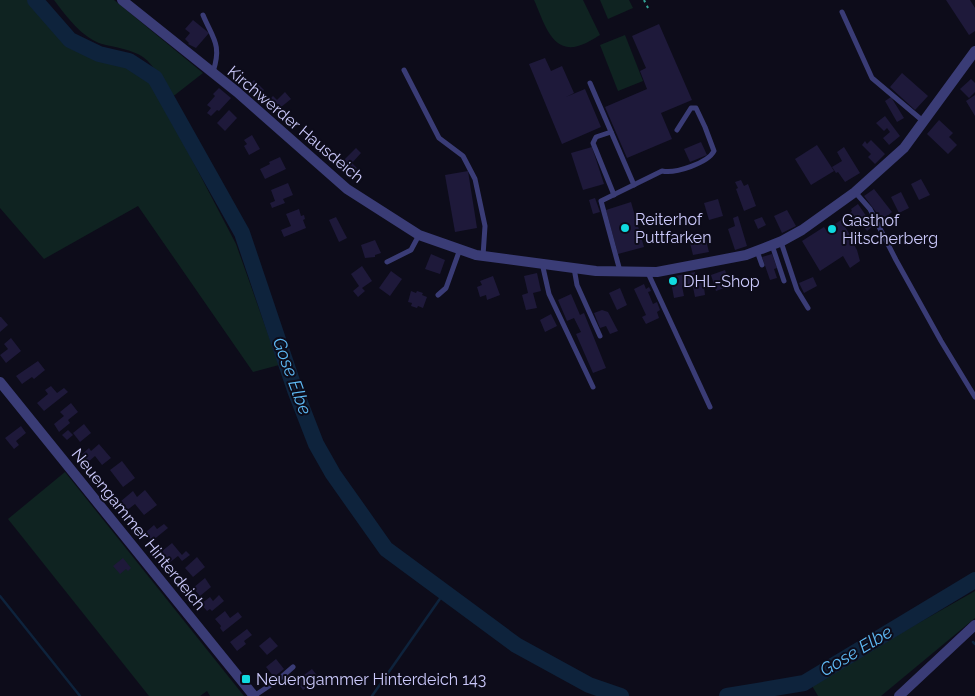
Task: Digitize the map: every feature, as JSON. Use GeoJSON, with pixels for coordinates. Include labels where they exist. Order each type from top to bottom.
{"type":"FeatureCollection","features":[{"type":"Feature","properties":{"kind":"street","name":"Kirchwerder Hausdeich"},"geometry":{"type":"LineString","coordinates":[[122,0],[237,92],[347,189],[419,235],[476,255],[596,271],[666,271],[756,251],[776,244],[802,230],[855,192],[904,148],[975,51]]}},
{"type":"Feature","properties":{"kind":"street","name":"Neuengammer Hinterdeich"},"geometry":{"type":"LineString","coordinates":[[0,382],[254,696]]}},
{"type":"Feature","properties":{"kind":"street"},"geometry":{"type":"LineString","coordinates":[[899,696],[975,625]]}},
{"type":"Feature","properties":{"kind":"lane"},"geometry":{"type":"LineString","coordinates":[[842,12],[872,78],[924,122]]}},
{"type":"Feature","properties":{"kind":"lane"},"geometry":{"type":"LineString","coordinates":[[202,15],[218,46],[213,72]]}},
{"type":"Feature","properties":{"kind":"lane"},"geometry":{"type":"LineString","coordinates":[[404,70],[439,138],[463,156],[474,179],[485,226],[483,256]]}},
{"type":"Feature","properties":{"kind":"lane"},"geometry":{"type":"LineString","coordinates":[[590,83],[634,185]]}},
{"type":"Feature","properties":{"kind":"lane"},"geometry":{"type":"LineString","coordinates":[[620,271],[601,202],[662,171],[669,172],[690,167],[711,157],[714,151],[696,108],[691,108],[677,130]]}},
{"type":"Feature","properties":{"kind":"lane"},"geometry":{"type":"LineString","coordinates":[[611,132],[596,137],[594,143],[614,195]]}},
{"type":"Feature","properties":{"kind":"lane"},"geometry":{"type":"LineString","coordinates":[[855,192],[870,209],[918,301],[975,397]]}},
{"type":"Feature","properties":{"kind":"lane"},"geometry":{"type":"LineString","coordinates":[[387,262],[411,250],[419,235]]}},
{"type":"Feature","properties":{"kind":"lane"},"geometry":{"type":"LineString","coordinates":[[776,244],[784,281]]}},
{"type":"Feature","properties":{"kind":"lane"},"geometry":{"type":"LineString","coordinates":[[776,244],[796,290],[808,308]]}},
{"type":"Feature","properties":{"kind":"lane"},"geometry":{"type":"LineString","coordinates":[[438,295],[446,288],[460,249]]}},
{"type":"Feature","properties":{"kind":"lane"},"geometry":{"type":"LineString","coordinates":[[756,251],[762,265]]}},
{"type":"Feature","properties":{"kind":"lane"},"geometry":{"type":"LineString","coordinates":[[542,263],[548,294],[594,387]]}},
{"type":"Feature","properties":{"kind":"lane"},"geometry":{"type":"LineString","coordinates":[[574,268],[576,285],[600,336]]}},
{"type":"Feature","properties":{"kind":"lane"},"geometry":{"type":"LineString","coordinates":[[648,272],[710,407]]}},
{"type":"Feature","properties":{"kind":"lane"},"geometry":{"type":"LineString","coordinates":[[254,696],[293,667]]}},
{"type":"Feature","properties":{"kind":"path"},"geometry":{"type":"LineString","coordinates":[[644,0],[648,8]]}},
{"type":"Feature","properties":{"kind":"green space"},"geometry":{"type":"Polygon","coordinates":[[[0,0],[32,0],[71,47],[100,61],[127,67],[151,81],[236,244],[279,365],[253,372],[138,206],[44,259],[0,208],[0,0]]]}},
{"type":"Feature","properties":{"kind":"green space"},"geometry":{"type":"Polygon","coordinates":[[[54,0],[114,0],[203,73],[171,98],[148,61],[134,52],[102,44],[88,37],[75,26],[54,0]]]}},
{"type":"Feature","properties":{"kind":"green space"},"geometry":{"type":"Polygon","coordinates":[[[534,0],[583,0],[600,35],[578,46],[569,47],[561,45],[549,33],[534,0]]]}},
{"type":"Feature","properties":{"kind":"green space"},"geometry":{"type":"Polygon","coordinates":[[[600,0],[629,0],[633,8],[608,19],[600,0]]]}},
{"type":"Feature","properties":{"kind":"green space"},"geometry":{"type":"Polygon","coordinates":[[[625,35],[643,81],[618,91],[600,45],[625,35]]]}},
{"type":"Feature","properties":{"kind":"green space"},"geometry":{"type":"Polygon","coordinates":[[[65,472],[244,696],[210,696],[207,691],[200,696],[149,696],[8,519],[65,472]]]}},
{"type":"Feature","properties":{"kind":"green space"},"geometry":{"type":"Polygon","coordinates":[[[975,591],[975,618],[881,696],[818,696],[811,684],[975,591]]]}},
{"type":"Feature","properties":{"kind":"building"},"geometry":{"type":"Polygon","coordinates":[[[946,0],[970,0],[975,8],[975,31],[969,35],[946,0]]]}},
{"type":"Feature","properties":{"kind":"building"},"geometry":{"type":"Polygon","coordinates":[[[193,20],[209,33],[196,48],[188,44],[185,39],[190,33],[185,29],[193,20]]]}},
{"type":"Feature","properties":{"kind":"building"},"geometry":{"type":"Polygon","coordinates":[[[659,24],[692,100],[661,113],[672,139],[627,158],[605,107],[647,89],[640,71],[646,68],[632,36],[659,24]]]}},
{"type":"Feature","properties":{"kind":"building"},"geometry":{"type":"Polygon","coordinates":[[[545,58],[551,71],[562,66],[574,93],[566,97],[585,89],[601,127],[562,144],[529,64],[545,58]]]}},
{"type":"Feature","properties":{"kind":"building"},"geometry":{"type":"Polygon","coordinates":[[[902,73],[928,96],[915,110],[890,87],[902,73]]]}},
{"type":"Feature","properties":{"kind":"building"},"geometry":{"type":"Polygon","coordinates":[[[971,79],[975,83],[975,92],[969,98],[960,89],[971,79]]]}},
{"type":"Feature","properties":{"kind":"building"},"geometry":{"type":"Polygon","coordinates":[[[254,80],[264,90],[257,97],[247,87],[254,80]]]}},
{"type":"Feature","properties":{"kind":"building"},"geometry":{"type":"Polygon","coordinates":[[[219,88],[231,98],[219,111],[217,110],[211,116],[207,113],[211,108],[207,105],[219,88]]]}},
{"type":"Feature","properties":{"kind":"building"},"geometry":{"type":"Polygon","coordinates":[[[285,92],[291,99],[275,112],[266,103],[273,96],[277,100],[285,92]]]}},
{"type":"Feature","properties":{"kind":"building"},"geometry":{"type":"Polygon","coordinates":[[[975,95],[975,116],[966,101],[975,95]]]}},
{"type":"Feature","properties":{"kind":"building"},"geometry":{"type":"Polygon","coordinates":[[[891,97],[904,118],[897,122],[885,101],[891,97]]]}},
{"type":"Feature","properties":{"kind":"building"},"geometry":{"type":"Polygon","coordinates":[[[229,110],[237,118],[225,131],[217,123],[229,110]]]}},
{"type":"Feature","properties":{"kind":"building"},"geometry":{"type":"Polygon","coordinates":[[[885,116],[900,136],[889,145],[883,138],[890,132],[887,128],[884,131],[876,123],[885,116]]]}},
{"type":"Feature","properties":{"kind":"building"},"geometry":{"type":"Polygon","coordinates":[[[939,120],[953,133],[949,137],[957,145],[948,154],[927,134],[939,120]]]}},
{"type":"Feature","properties":{"kind":"building"},"geometry":{"type":"Polygon","coordinates":[[[252,135],[260,149],[249,155],[244,146],[247,144],[244,140],[252,135]]]}},
{"type":"Feature","properties":{"kind":"building"},"geometry":{"type":"Polygon","coordinates":[[[871,140],[885,154],[875,164],[868,157],[871,154],[862,145],[865,141],[867,144],[871,140]]]}},
{"type":"Feature","properties":{"kind":"building"},"geometry":{"type":"Polygon","coordinates":[[[701,142],[707,155],[690,162],[684,149],[701,142]]]}},
{"type":"Feature","properties":{"kind":"building"},"geometry":{"type":"Polygon","coordinates":[[[817,145],[834,171],[811,185],[795,159],[817,145]]]}},
{"type":"Feature","properties":{"kind":"building"},"geometry":{"type":"Polygon","coordinates":[[[592,147],[604,184],[583,190],[571,153],[592,147]]]}},
{"type":"Feature","properties":{"kind":"building"},"geometry":{"type":"Polygon","coordinates":[[[844,147],[860,173],[845,182],[832,167],[842,161],[837,152],[844,147]]]}},
{"type":"Feature","properties":{"kind":"building"},"geometry":{"type":"Polygon","coordinates":[[[356,148],[361,153],[352,163],[357,168],[349,175],[339,165],[356,148]]]}},
{"type":"Feature","properties":{"kind":"building"},"geometry":{"type":"Polygon","coordinates":[[[280,157],[286,169],[265,179],[260,169],[280,157]]]}},
{"type":"Feature","properties":{"kind":"building"},"geometry":{"type":"Polygon","coordinates":[[[468,171],[477,228],[455,232],[445,175],[468,171]]]}},
{"type":"Feature","properties":{"kind":"building"},"geometry":{"type":"Polygon","coordinates":[[[921,179],[930,195],[919,200],[911,184],[921,179]]]}},
{"type":"Feature","properties":{"kind":"building"},"geometry":{"type":"Polygon","coordinates":[[[741,180],[744,186],[748,184],[756,206],[744,211],[735,182],[741,180]]]}},
{"type":"Feature","properties":{"kind":"building"},"geometry":{"type":"Polygon","coordinates":[[[288,183],[293,195],[283,199],[285,203],[272,208],[270,203],[275,201],[271,190],[288,183]]]}},
{"type":"Feature","properties":{"kind":"building"},"geometry":{"type":"Polygon","coordinates":[[[874,189],[892,212],[882,220],[864,196],[874,189]]]}},
{"type":"Feature","properties":{"kind":"building"},"geometry":{"type":"Polygon","coordinates":[[[901,192],[909,208],[899,213],[891,197],[901,192]]]}},
{"type":"Feature","properties":{"kind":"building"},"geometry":{"type":"Polygon","coordinates":[[[595,198],[600,212],[593,214],[589,200],[595,198]]]}},
{"type":"Feature","properties":{"kind":"building"},"geometry":{"type":"Polygon","coordinates":[[[718,199],[723,216],[709,220],[704,203],[718,199]]]}},
{"type":"Feature","properties":{"kind":"building","name":"Reiterhof Puttfarken"},"geometry":{"type":"Polygon","coordinates":[[[631,202],[644,247],[618,254],[606,210],[631,202]]]}},
{"type":"Feature","properties":{"kind":"building"},"geometry":{"type":"Polygon","coordinates":[[[858,204],[873,226],[867,231],[859,220],[854,223],[848,214],[858,204]]]}},
{"type":"Feature","properties":{"kind":"building"},"geometry":{"type":"Polygon","coordinates":[[[299,209],[301,216],[304,215],[305,219],[303,220],[306,228],[284,237],[281,230],[291,226],[286,214],[299,209]]]}},
{"type":"Feature","properties":{"kind":"building"},"geometry":{"type":"Polygon","coordinates":[[[787,210],[796,226],[782,233],[774,216],[787,210]]]}},
{"type":"Feature","properties":{"kind":"building"},"geometry":{"type":"Polygon","coordinates":[[[738,216],[747,246],[735,250],[728,229],[735,226],[733,218],[738,216]]]}},
{"type":"Feature","properties":{"kind":"building"},"geometry":{"type":"Polygon","coordinates":[[[336,217],[347,238],[339,242],[329,220],[336,217]]]}},
{"type":"Feature","properties":{"kind":"building"},"geometry":{"type":"Polygon","coordinates":[[[762,217],[766,225],[758,229],[754,220],[762,217]]]}},
{"type":"Feature","properties":{"kind":"building"},"geometry":{"type":"Polygon","coordinates":[[[841,220],[853,240],[860,261],[850,268],[843,256],[820,271],[802,241],[824,227],[826,230],[841,220]]]}},
{"type":"Feature","properties":{"kind":"building"},"geometry":{"type":"Polygon","coordinates":[[[375,240],[381,253],[375,255],[375,257],[365,258],[361,245],[375,240]]]}},
{"type":"Feature","properties":{"kind":"building"},"geometry":{"type":"Polygon","coordinates":[[[706,240],[709,252],[693,255],[690,243],[706,240]]]}},
{"type":"Feature","properties":{"kind":"building"},"geometry":{"type":"Polygon","coordinates":[[[431,254],[445,260],[440,274],[425,269],[431,254]]]}},
{"type":"Feature","properties":{"kind":"building"},"geometry":{"type":"Polygon","coordinates":[[[772,254],[777,268],[774,269],[777,278],[770,280],[762,257],[772,254]]]}},
{"type":"Feature","properties":{"kind":"building"},"geometry":{"type":"Polygon","coordinates":[[[362,266],[372,281],[362,288],[365,291],[358,297],[353,291],[359,286],[351,274],[362,266]]]}},
{"type":"Feature","properties":{"kind":"building"},"geometry":{"type":"Polygon","coordinates":[[[725,270],[730,286],[716,291],[711,275],[725,270]]]}},
{"type":"Feature","properties":{"kind":"building"},"geometry":{"type":"Polygon","coordinates":[[[391,271],[402,279],[390,296],[379,288],[391,271]]]}},
{"type":"Feature","properties":{"kind":"building"},"geometry":{"type":"Polygon","coordinates":[[[695,272],[697,281],[703,280],[705,295],[695,297],[693,287],[688,288],[688,285],[682,286],[684,296],[674,298],[670,277],[695,272]]]}},
{"type":"Feature","properties":{"kind":"building"},"geometry":{"type":"Polygon","coordinates":[[[537,273],[541,291],[533,293],[537,308],[526,310],[522,295],[528,293],[524,276],[537,273]]]}},
{"type":"Feature","properties":{"kind":"building"},"geometry":{"type":"Polygon","coordinates":[[[493,276],[500,295],[487,300],[486,295],[480,297],[477,287],[482,285],[480,281],[493,276]]]}},
{"type":"Feature","properties":{"kind":"building"},"geometry":{"type":"Polygon","coordinates":[[[813,277],[817,286],[804,293],[799,283],[813,277]]]}},
{"type":"Feature","properties":{"kind":"building"},"geometry":{"type":"Polygon","coordinates":[[[644,284],[646,289],[649,287],[651,291],[648,292],[653,304],[657,302],[660,310],[657,312],[659,318],[646,324],[642,317],[646,315],[634,289],[644,284]]]}},
{"type":"Feature","properties":{"kind":"building"},"geometry":{"type":"Polygon","coordinates":[[[620,288],[627,305],[617,310],[609,293],[620,288]]]}},
{"type":"Feature","properties":{"kind":"building"},"geometry":{"type":"Polygon","coordinates":[[[411,291],[423,293],[422,295],[427,297],[423,308],[411,306],[412,303],[408,302],[411,291]]]}},
{"type":"Feature","properties":{"kind":"building"},"geometry":{"type":"Polygon","coordinates":[[[571,294],[580,315],[584,313],[606,368],[593,373],[576,334],[581,332],[574,318],[567,321],[558,300],[571,294]]]}},
{"type":"Feature","properties":{"kind":"building"},"geometry":{"type":"Polygon","coordinates":[[[602,310],[608,312],[618,331],[610,334],[606,326],[600,328],[594,313],[602,310]]]}},
{"type":"Feature","properties":{"kind":"building"},"geometry":{"type":"Polygon","coordinates":[[[551,314],[557,326],[545,332],[540,320],[551,314]]]}},
{"type":"Feature","properties":{"kind":"building"},"geometry":{"type":"Polygon","coordinates":[[[0,317],[8,325],[0,332],[0,317]]]}},
{"type":"Feature","properties":{"kind":"building"},"geometry":{"type":"Polygon","coordinates":[[[11,338],[21,351],[6,363],[0,355],[8,349],[4,344],[11,338]]]}},
{"type":"Feature","properties":{"kind":"building"},"geometry":{"type":"Polygon","coordinates":[[[38,361],[45,370],[34,379],[32,377],[22,384],[16,376],[38,361]]]}},
{"type":"Feature","properties":{"kind":"building"},"geometry":{"type":"Polygon","coordinates":[[[51,386],[57,393],[64,388],[68,392],[44,411],[37,403],[48,394],[45,390],[51,386]]]}},
{"type":"Feature","properties":{"kind":"building"},"geometry":{"type":"Polygon","coordinates":[[[71,403],[78,412],[68,420],[70,423],[59,432],[54,424],[64,416],[60,412],[71,403]]]}},
{"type":"Feature","properties":{"kind":"building"},"geometry":{"type":"Polygon","coordinates":[[[84,424],[91,433],[80,442],[73,433],[84,424]]]}},
{"type":"Feature","properties":{"kind":"building"},"geometry":{"type":"Polygon","coordinates":[[[21,426],[26,433],[16,441],[19,445],[14,449],[5,438],[21,426]]]}},
{"type":"Feature","properties":{"kind":"building"},"geometry":{"type":"Polygon","coordinates":[[[68,430],[73,435],[67,440],[62,435],[68,430]]]}},
{"type":"Feature","properties":{"kind":"building"},"geometry":{"type":"Polygon","coordinates":[[[99,444],[111,458],[102,465],[95,456],[87,463],[81,455],[89,448],[91,451],[99,444]]]}},
{"type":"Feature","properties":{"kind":"building"},"geometry":{"type":"Polygon","coordinates":[[[122,461],[135,478],[123,487],[110,470],[122,461]]]}},
{"type":"Feature","properties":{"kind":"building"},"geometry":{"type":"Polygon","coordinates":[[[145,490],[157,505],[144,515],[135,504],[126,511],[120,502],[133,491],[137,497],[145,490]]]}},
{"type":"Feature","properties":{"kind":"building"},"geometry":{"type":"Polygon","coordinates":[[[164,524],[168,528],[152,541],[145,533],[154,525],[157,529],[164,524]]]}},
{"type":"Feature","properties":{"kind":"building"},"geometry":{"type":"Polygon","coordinates":[[[172,543],[182,555],[186,551],[190,555],[182,561],[178,556],[169,563],[161,552],[172,543]]]}},
{"type":"Feature","properties":{"kind":"building"},"geometry":{"type":"Polygon","coordinates":[[[197,557],[205,567],[193,577],[185,568],[197,557]]]}},
{"type":"Feature","properties":{"kind":"building"},"geometry":{"type":"Polygon","coordinates":[[[123,558],[131,568],[128,571],[126,569],[120,574],[113,566],[123,558]]]}},
{"type":"Feature","properties":{"kind":"building"},"geometry":{"type":"Polygon","coordinates":[[[205,578],[211,587],[200,596],[193,588],[205,578]]]}},
{"type":"Feature","properties":{"kind":"building"},"geometry":{"type":"Polygon","coordinates":[[[219,595],[224,601],[212,611],[210,609],[207,611],[201,604],[210,597],[213,601],[219,595]]]}},
{"type":"Feature","properties":{"kind":"building"},"geometry":{"type":"Polygon","coordinates":[[[225,611],[230,618],[238,612],[242,617],[223,632],[215,619],[225,611]]]}},
{"type":"Feature","properties":{"kind":"building"},"geometry":{"type":"Polygon","coordinates":[[[247,629],[252,635],[244,641],[246,644],[237,651],[230,642],[247,629]]]}},
{"type":"Feature","properties":{"kind":"building"},"geometry":{"type":"Polygon","coordinates":[[[270,637],[278,646],[267,655],[259,646],[270,637]]]}},
{"type":"Feature","properties":{"kind":"building"},"geometry":{"type":"Polygon","coordinates":[[[276,659],[284,669],[274,677],[266,667],[276,659]]]}},
{"type":"Feature","properties":{"kind":"building"},"geometry":{"type":"Polygon","coordinates":[[[312,669],[319,678],[303,690],[296,681],[312,669]]]}},
{"type":"Feature","properties":{"kind":"waterway","name":"Gose Elbe"},"geometry":{"type":"LineString","coordinates":[[35,0],[70,40],[99,54],[129,61],[155,78],[242,233],[295,390],[316,444],[333,474],[386,549],[516,645],[589,685],[621,696]]}},
{"type":"Feature","properties":{"kind":"waterway","name":"Gose Elbe"},"geometry":{"type":"LineString","coordinates":[[727,696],[804,683],[975,580]]}},
{"type":"Feature","properties":{"kind":"waterway"},"geometry":{"type":"LineString","coordinates":[[372,696],[444,593]]}},
{"type":"Feature","properties":{"kind":"waterway"},"geometry":{"type":"LineString","coordinates":[[0,596],[80,696]]}},
{"type":"Feature","properties":{"kind":"place","name":"Reiterhof Puttfarken"},"geometry":{"type":"Point","coordinates":[625,228]}},
{"type":"Feature","properties":{"kind":"place","name":"Gasthof Hitscherberg"},"geometry":{"type":"Point","coordinates":[832,229]}},
{"type":"Feature","properties":{"kind":"place","name":"DHL-Shop"},"geometry":{"type":"Point","coordinates":[673,281]}},
{"type":"Feature","properties":{"kind":"place","name":"Neuengammer Hinterdeich 143"},"geometry":{"type":"Point","coordinates":[246,679]}}]}
